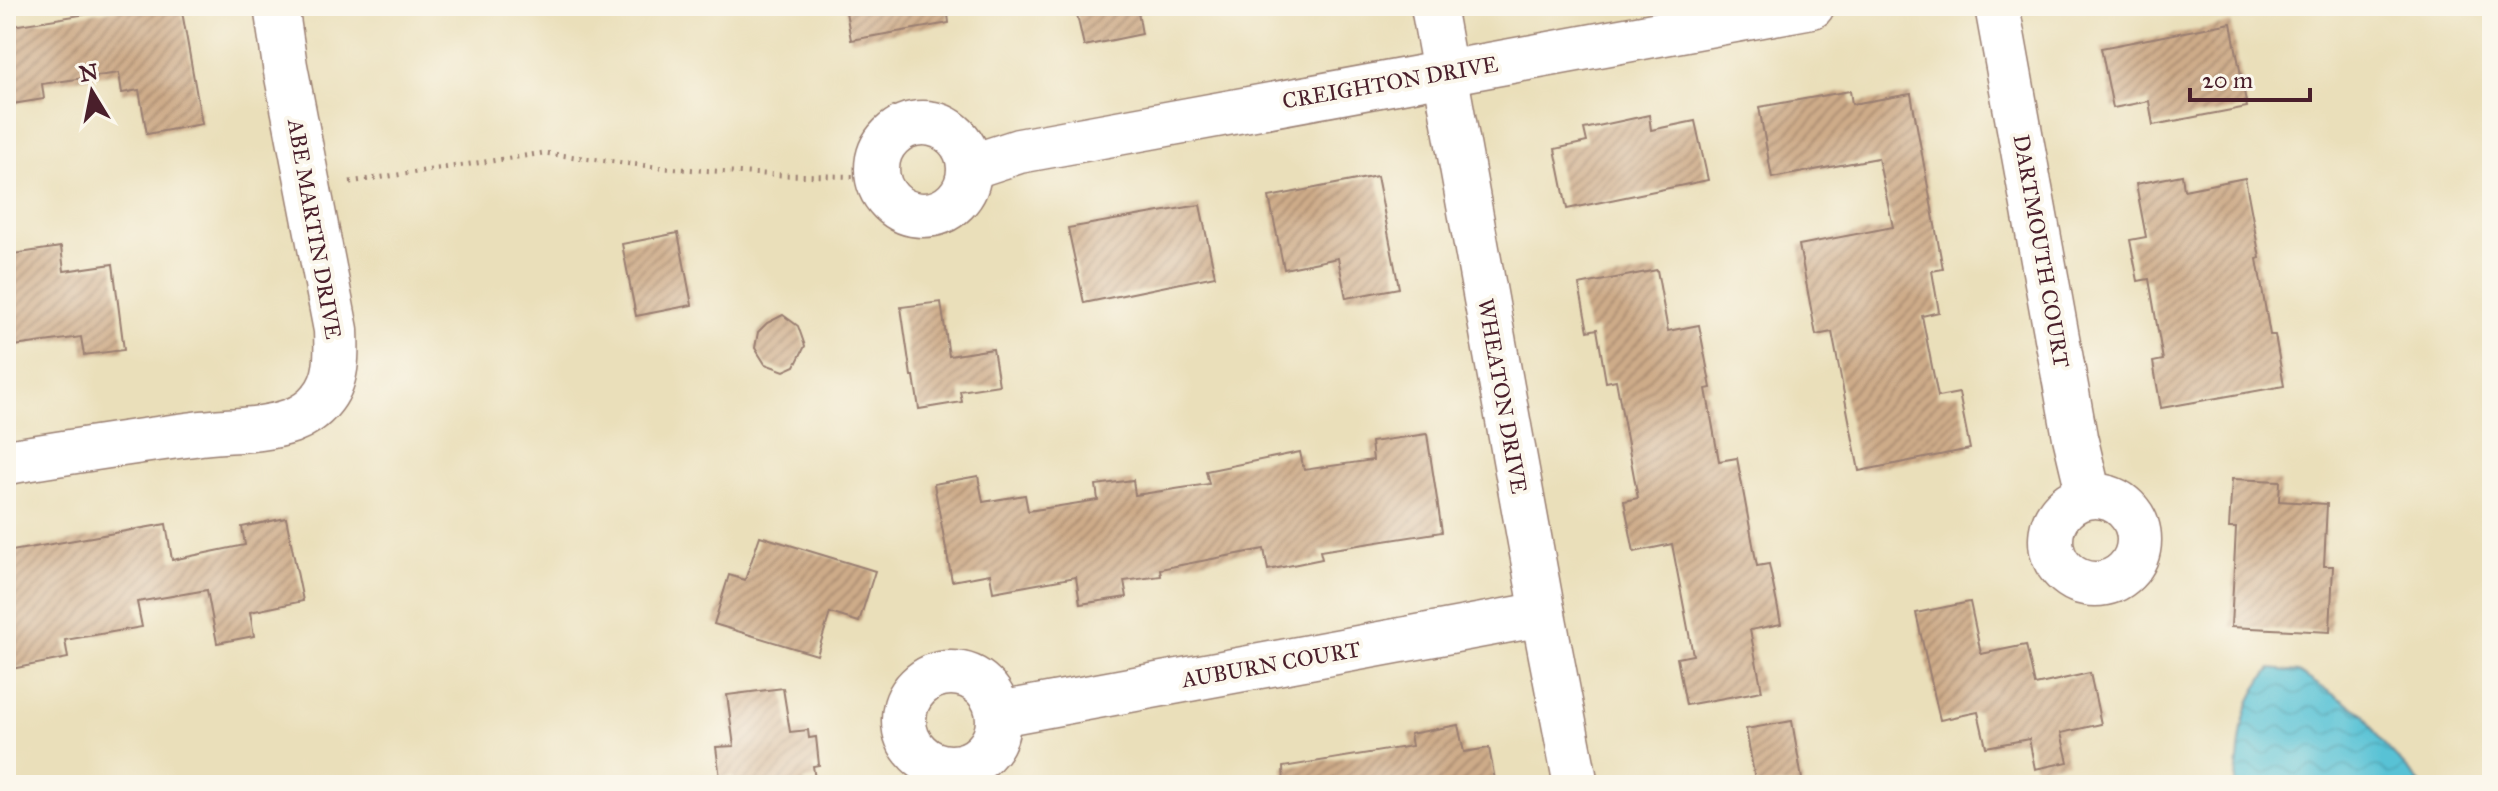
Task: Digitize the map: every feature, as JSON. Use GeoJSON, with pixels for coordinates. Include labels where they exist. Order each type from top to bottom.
{"type":"FeatureCollection","features":[{"type":"Feature","properties":{"kind":"street","name":"ABE MARTIN DRIVE"},"geometry":{"type":"LineString","coordinates":[[6,462],[199,433],[269,426],[291,421],[322,400],[331,384],[337,359],[336,330],[276,6]]}},
{"type":"Feature","properties":{"kind":"street","name":"WHEATON DRIVE"},"geometry":{"type":"LineString","coordinates":[[1433,6],[1576,785]]}},
{"type":"Feature","properties":{"kind":"street","name":"CREIGHTON DRIVE"},"geometry":{"type":"LineString","coordinates":[[970,167],[1019,151],[1812,6]]}},
{"type":"Feature","properties":{"kind":"street","name":"DARTMOUTH COURT"},"geometry":{"type":"LineString","coordinates":[[1997,6],[2075,437],[2089,496]]}},
{"type":"Feature","properties":{"kind":"street"},"geometry":{"type":"LineString","coordinates":[[926,123],[945,128],[960,140],[970,167],[967,187],[953,206],[935,215],[916,216],[895,206],[880,189],[877,177],[877,160],[896,131],[926,123]]}},
{"type":"Feature","properties":{"kind":"street","name":"AUBURN COURT"},"geometry":{"type":"LineString","coordinates":[[999,714],[1543,614]]}},
{"type":"Feature","properties":{"kind":"path"},"geometry":{"type":"LineString","coordinates":[[309,187],[544,153],[664,168],[877,177]]}},
{"type":"Feature","properties":{"kind":"water"},"geometry":{"type":"Polygon","coordinates":[[[2271,669],[2298,672],[2364,714],[2380,740],[2422,785],[2235,785],[2247,710],[2252,696],[2271,669]]]}},
{"type":"Feature","properties":{"kind":"building"},"geometry":{"type":"Polygon","coordinates":[[[136,6],[181,6],[202,124],[147,134],[139,90],[122,93],[119,73],[42,84],[44,99],[6,105],[6,27],[136,6]]]}},
{"type":"Feature","properties":{"kind":"building"},"geometry":{"type":"Polygon","coordinates":[[[845,6],[947,6],[949,23],[851,40],[845,6]]]}},
{"type":"Feature","properties":{"kind":"building"},"geometry":{"type":"Polygon","coordinates":[[[1075,6],[1137,6],[1142,34],[1084,46],[1075,6]]]}},
{"type":"Feature","properties":{"kind":"building"},"geometry":{"type":"Polygon","coordinates":[[[2231,23],[2247,107],[2153,125],[2149,101],[2113,108],[2101,48],[2231,23]]]}},
{"type":"Feature","properties":{"kind":"building"},"geometry":{"type":"Polygon","coordinates":[[[1850,91],[1852,104],[1911,94],[1943,269],[1932,271],[1939,312],[1922,316],[1938,397],[1959,393],[1970,449],[1859,471],[1832,332],[1816,335],[1799,245],[1893,227],[1878,158],[1772,178],[1759,107],[1850,91]]]}},
{"type":"Feature","properties":{"kind":"building"},"geometry":{"type":"Polygon","coordinates":[[[1649,115],[1651,130],[1695,121],[1708,180],[1567,209],[1555,149],[1587,142],[1584,129],[1649,115]]]}},
{"type":"Feature","properties":{"kind":"building"},"geometry":{"type":"Polygon","coordinates":[[[2182,175],[2184,190],[2245,178],[2270,335],[2275,335],[2284,386],[2161,408],[2153,362],[2163,360],[2149,279],[2138,281],[2130,240],[2146,237],[2136,184],[2182,175]]]}},
{"type":"Feature","properties":{"kind":"building"},"geometry":{"type":"Polygon","coordinates":[[[1377,176],[1399,288],[1346,298],[1338,258],[1284,269],[1269,197],[1377,176]]]}},
{"type":"Feature","properties":{"kind":"building"},"geometry":{"type":"Polygon","coordinates":[[[1200,205],[1215,276],[1084,303],[1068,228],[1200,205]]]}},
{"type":"Feature","properties":{"kind":"building"},"geometry":{"type":"Polygon","coordinates":[[[678,233],[692,305],[636,316],[622,244],[678,233]]]}},
{"type":"Feature","properties":{"kind":"building"},"geometry":{"type":"Polygon","coordinates":[[[61,247],[64,271],[113,264],[124,350],[84,355],[81,337],[6,347],[6,255],[61,247]]]}},
{"type":"Feature","properties":{"kind":"building"},"geometry":{"type":"Polygon","coordinates":[[[1657,270],[1668,331],[1699,325],[1711,388],[1706,389],[1719,461],[1737,458],[1757,566],[1769,564],[1781,624],[1750,630],[1762,691],[1686,705],[1677,658],[1693,655],[1672,544],[1634,552],[1624,501],[1638,498],[1616,380],[1606,382],[1597,329],[1588,331],[1579,285],[1657,270]]]}},
{"type":"Feature","properties":{"kind":"building"},"geometry":{"type":"Polygon","coordinates":[[[941,302],[949,356],[993,349],[999,385],[960,391],[962,402],[919,409],[901,307],[941,302]]]}},
{"type":"Feature","properties":{"kind":"building"},"geometry":{"type":"Polygon","coordinates":[[[783,315],[798,326],[805,346],[795,366],[784,371],[765,364],[755,348],[758,332],[783,315]]]}},
{"type":"Feature","properties":{"kind":"building"},"geometry":{"type":"Polygon","coordinates":[[[1427,434],[1442,532],[1320,551],[1322,559],[1268,570],[1264,549],[1160,569],[1161,576],[1124,581],[1127,597],[1080,604],[1076,577],[993,592],[990,574],[952,581],[934,484],[978,476],[983,502],[1025,495],[1028,511],[1098,500],[1096,485],[1133,480],[1135,495],[1209,484],[1206,471],[1300,452],[1304,470],[1373,460],[1371,442],[1427,434]]]}},
{"type":"Feature","properties":{"kind":"building"},"geometry":{"type":"Polygon","coordinates":[[[2232,479],[2280,481],[2279,501],[2327,504],[2324,566],[2333,566],[2330,632],[2231,627],[2236,528],[2229,528],[2232,479]]]}},
{"type":"Feature","properties":{"kind":"building"},"geometry":{"type":"Polygon","coordinates":[[[286,518],[303,601],[250,612],[254,636],[217,643],[207,590],[137,602],[142,627],[65,640],[68,658],[6,670],[6,552],[166,524],[172,560],[245,545],[242,527],[286,518]]]}},
{"type":"Feature","properties":{"kind":"building"},"geometry":{"type":"Polygon","coordinates":[[[760,536],[875,571],[859,622],[830,613],[817,655],[714,624],[729,575],[745,580],[760,536]]]}},
{"type":"Feature","properties":{"kind":"building"},"geometry":{"type":"Polygon","coordinates":[[[1970,602],[1981,654],[2026,645],[2035,685],[2090,673],[2101,724],[2061,733],[2068,762],[2035,769],[2029,739],[1986,747],[1978,712],[1940,720],[1916,613],[1970,602]]]}},
{"type":"Feature","properties":{"kind":"building"},"geometry":{"type":"Polygon","coordinates":[[[783,688],[790,732],[808,730],[809,738],[816,737],[819,765],[813,766],[815,779],[804,781],[805,785],[735,785],[734,776],[720,778],[716,747],[734,746],[727,695],[783,688]]]}},
{"type":"Feature","properties":{"kind":"building"},"geometry":{"type":"Polygon","coordinates":[[[1792,721],[1803,785],[1756,785],[1746,729],[1792,721]]]}},
{"type":"Feature","properties":{"kind":"building"},"geometry":{"type":"Polygon","coordinates":[[[1458,725],[1464,752],[1489,748],[1496,785],[1284,785],[1283,767],[1412,746],[1410,734],[1458,725]]]}}]}
